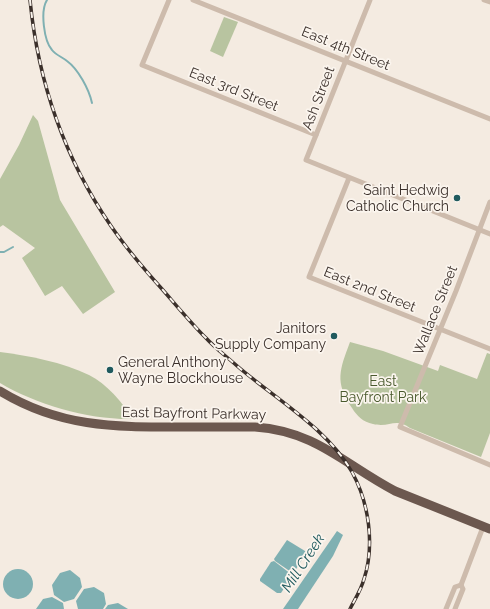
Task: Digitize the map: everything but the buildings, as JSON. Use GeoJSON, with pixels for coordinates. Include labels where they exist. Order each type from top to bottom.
{"type":"FeatureCollection","features":[{"type":"Feature","properties":{"kind":"highway","name":"East Bayfront Parkway"},"geometry":{"type":"LineString","coordinates":[[0,391],[53,415],[91,424],[126,427],[255,427],[269,428],[294,434],[327,449],[395,491],[486,528]]}},
{"type":"Feature","properties":{"kind":"street","name":"East 3rd Street"},"geometry":{"type":"LineString","coordinates":[[169,0],[142,66],[316,135]]}},
{"type":"Feature","properties":{"kind":"street","name":"East 4th Street"},"geometry":{"type":"LineString","coordinates":[[193,0],[490,119]]}},
{"type":"Feature","properties":{"kind":"street","name":"Ash Street"},"geometry":{"type":"LineString","coordinates":[[349,178],[306,160],[370,0]]}},
{"type":"Feature","properties":{"kind":"street"},"geometry":{"type":"LineString","coordinates":[[484,0],[490,2]]}},
{"type":"Feature","properties":{"kind":"street"},"geometry":{"type":"LineString","coordinates":[[349,178],[490,234]]}},
{"type":"Feature","properties":{"kind":"street","name":"East 2nd Street"},"geometry":{"type":"LineString","coordinates":[[349,178],[309,277],[490,349]]}},
{"type":"Feature","properties":{"kind":"street","name":"Wallace Street"},"geometry":{"type":"LineString","coordinates":[[490,202],[400,427],[490,465]]}},
{"type":"Feature","properties":{"kind":"street"},"geometry":{"type":"LineString","coordinates":[[455,609],[463,589],[461,585],[486,528]]}},
{"type":"Feature","properties":{"kind":"street"},"geometry":{"type":"LineString","coordinates":[[446,609],[454,587],[461,585]]}},
{"type":"Feature","properties":{"kind":"green space"},"geometry":{"type":"Polygon","coordinates":[[[224,17],[238,22],[223,57],[210,51],[224,17]]]}},
{"type":"Feature","properties":{"kind":"green space"},"geometry":{"type":"Polygon","coordinates":[[[33,115],[38,121],[60,200],[115,292],[83,314],[62,286],[45,296],[22,258],[35,248],[3,225],[0,227],[0,179],[19,145],[33,115]]]}},
{"type":"Feature","properties":{"kind":"green space","name":"East Bayfront Park"},"geometry":{"type":"Polygon","coordinates":[[[350,342],[383,351],[438,371],[440,365],[477,379],[487,353],[490,354],[490,433],[481,457],[400,423],[379,425],[366,422],[358,416],[346,399],[340,375],[350,342]]]}},
{"type":"Feature","properties":{"kind":"green space"},"geometry":{"type":"Polygon","coordinates":[[[0,352],[46,360],[68,366],[89,375],[102,383],[114,394],[133,419],[99,417],[64,410],[15,391],[0,383],[0,352]]]}},
{"type":"Feature","properties":{"kind":"water"},"geometry":{"type":"Polygon","coordinates":[[[337,531],[343,535],[333,556],[298,609],[283,609],[337,531]]]}},
{"type":"Feature","properties":{"kind":"water"},"geometry":{"type":"Polygon","coordinates":[[[287,540],[306,553],[295,571],[291,572],[274,559],[287,540]]]}},
{"type":"Feature","properties":{"kind":"water"},"geometry":{"type":"Polygon","coordinates":[[[274,561],[292,576],[281,593],[277,593],[260,581],[271,562],[274,561]]]}},
{"type":"Feature","properties":{"kind":"water"},"geometry":{"type":"Polygon","coordinates":[[[18,569],[29,573],[33,584],[29,595],[18,599],[7,595],[3,584],[7,573],[18,569]]]}},
{"type":"Feature","properties":{"kind":"water"},"geometry":{"type":"Polygon","coordinates":[[[70,570],[80,578],[82,587],[74,599],[64,602],[54,595],[52,585],[60,573],[70,570]]]}},
{"type":"Feature","properties":{"kind":"water"},"geometry":{"type":"Polygon","coordinates":[[[94,587],[104,593],[106,604],[103,609],[78,609],[76,601],[84,589],[94,587]]]}},
{"type":"Feature","properties":{"kind":"water"},"geometry":{"type":"Polygon","coordinates":[[[52,597],[63,603],[64,609],[36,609],[43,599],[52,597]]]}},
{"type":"Feature","properties":{"kind":"water"},"geometry":{"type":"Polygon","coordinates":[[[118,603],[128,609],[105,609],[108,605],[118,603]]]}},
{"type":"Feature","properties":{"kind":"waterway"},"geometry":{"type":"LineString","coordinates":[[47,0],[43,18],[49,46],[57,55],[67,61],[79,74],[86,86],[92,103]]}},
{"type":"Feature","properties":{"kind":"waterway"},"geometry":{"type":"LineString","coordinates":[[0,252],[4,252],[13,247]]}},
{"type":"Feature","properties":{"kind":"railway"},"geometry":{"type":"LineString","coordinates":[[30,0],[40,60],[56,118],[80,174],[111,226],[142,266],[209,342],[299,414],[329,441],[352,472],[363,497],[370,538],[364,579],[360,591],[350,609]]}},
{"type":"Feature","properties":{"kind":"place","name":"Saint Hedwig Catholic Church"},"geometry":{"type":"Point","coordinates":[457,198]}},
{"type":"Feature","properties":{"kind":"place","name":"Janitors Supply Company"},"geometry":{"type":"Point","coordinates":[334,336]}},
{"type":"Feature","properties":{"kind":"place","name":"General Anthony Wayne Blockhouse"},"geometry":{"type":"Point","coordinates":[110,370]}},
{"type":"Feature","properties":{"kind":"water label","name":"Mill Creek"},"geometry":{"type":"Point","coordinates":[303,563]}}]}
